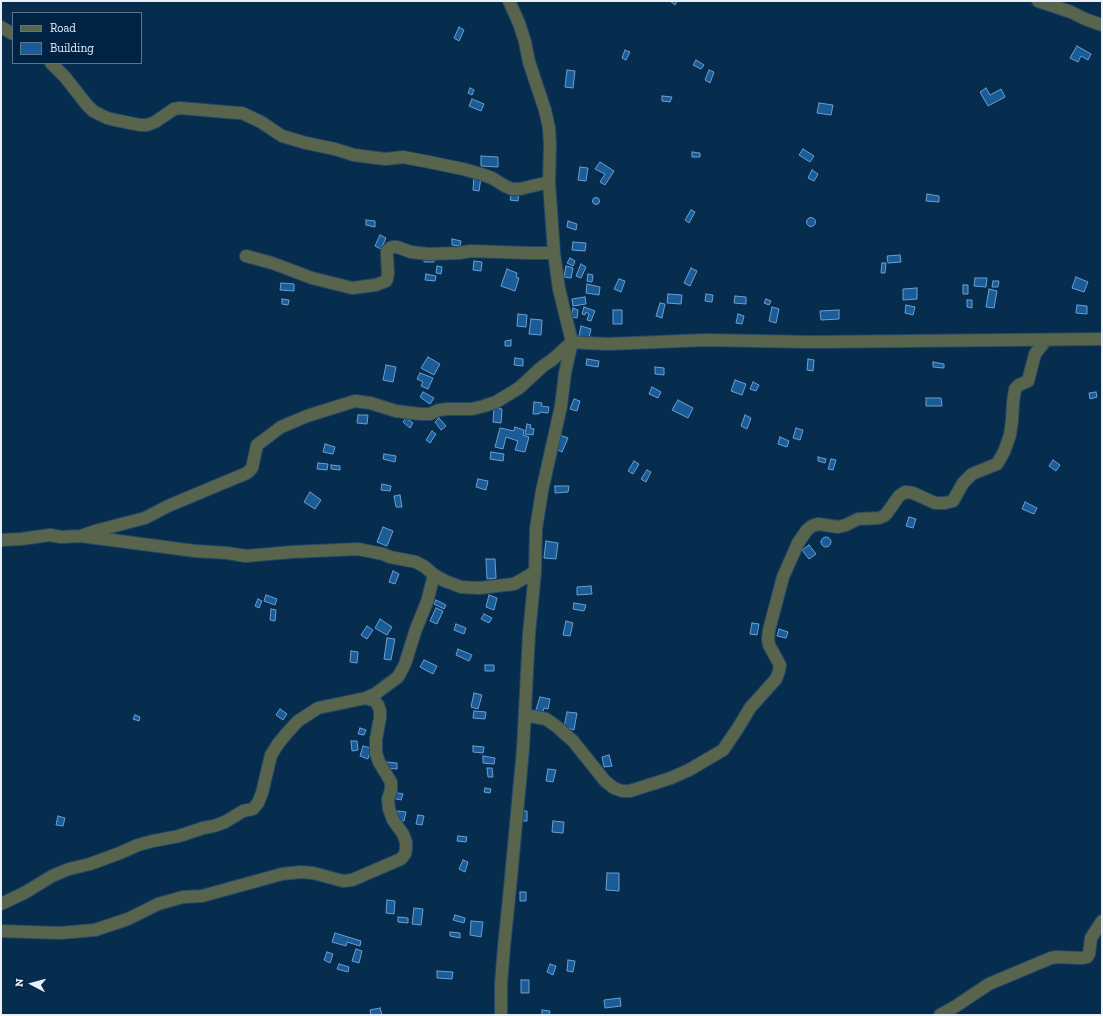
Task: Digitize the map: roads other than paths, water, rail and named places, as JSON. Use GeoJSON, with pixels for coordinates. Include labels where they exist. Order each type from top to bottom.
{"type":"FeatureCollection","features":[{"type":"Feature","properties":{"kind":"street"},"geometry":{"type":"LineString","coordinates":[[501,1015],[501,984],[504,947],[523,749],[529,634],[535,572],[536,528],[561,406],[565,372],[572,342],[559,289],[554,253],[549,182],[549,128],[545,110],[529,62],[525,42],[519,23],[509,1]]}},
{"type":"Feature","properties":{"kind":"street"},"geometry":{"type":"LineString","coordinates":[[1038,1],[1071,12],[1102,25]]}},
{"type":"Feature","properties":{"kind":"street"},"geometry":{"type":"LineString","coordinates":[[1,27],[12,33]]}},
{"type":"Feature","properties":{"kind":"street"},"geometry":{"type":"LineString","coordinates":[[52,64],[65,77],[93,111],[115,120],[147,125],[155,122],[174,109],[180,108],[242,113],[261,122],[282,136],[306,144],[335,149],[354,155],[377,158],[403,157],[463,169],[492,178],[512,189],[520,189],[549,182]]}},
{"type":"Feature","properties":{"kind":"street"},"geometry":{"type":"LineString","coordinates":[[246,256],[272,263],[312,278],[352,288],[376,285],[387,280],[387,251],[393,247],[411,252],[428,254],[471,251],[554,253]]}},
{"type":"Feature","properties":{"kind":"street"},"geometry":{"type":"LineString","coordinates":[[80,536],[145,518],[168,506],[247,473],[252,468],[257,445],[281,427],[307,416],[355,401],[370,403],[396,411],[420,414],[430,414],[439,410],[472,409],[484,406],[496,402],[519,388],[542,366],[552,360],[572,342],[608,344],[706,340],[812,342],[1102,339]]}},
{"type":"Feature","properties":{"kind":"street"},"geometry":{"type":"LineString","coordinates":[[525,715],[546,719],[556,726],[573,741],[605,781],[622,792],[630,791],[671,778],[689,770],[723,750],[750,708],[776,679],[780,672],[780,665],[769,645],[769,630],[783,577],[798,543],[807,530],[818,524],[838,527],[858,519],[879,518],[887,513],[899,496],[905,492],[913,493],[935,503],[945,503],[953,500],[967,478],[972,474],[997,464],[1004,452],[1010,435],[1015,389],[1019,385],[1028,381],[1035,354],[1046,340]]}},
{"type":"Feature","properties":{"kind":"street"},"geometry":{"type":"LineString","coordinates":[[1,540],[50,535],[61,537],[80,536],[246,556],[358,549],[416,562],[425,567],[434,575],[461,587],[479,588],[514,584],[535,572]]}},
{"type":"Feature","properties":{"kind":"street"},"geometry":{"type":"LineString","coordinates":[[1,904],[26,892],[52,876],[69,869],[90,864],[138,845],[179,836],[214,826],[225,822],[243,811],[252,809],[258,803],[262,793],[271,755],[286,733],[298,721],[318,708],[366,698],[375,694],[398,677],[403,669],[416,629],[427,602],[434,575]]}},
{"type":"Feature","properties":{"kind":"street"},"geometry":{"type":"LineString","coordinates":[[1,931],[60,933],[95,930],[128,919],[158,904],[183,897],[202,896],[282,874],[307,873],[343,881],[352,880],[401,859],[405,854],[406,842],[403,834],[393,820],[389,809],[388,799],[391,790],[391,782],[376,753],[376,739],[380,711],[375,701],[366,698]]}},
{"type":"Feature","properties":{"kind":"street"},"geometry":{"type":"LineString","coordinates":[[940,1015],[989,984],[1051,958],[1087,957],[1089,954],[1091,938],[1102,921]]}}]}
